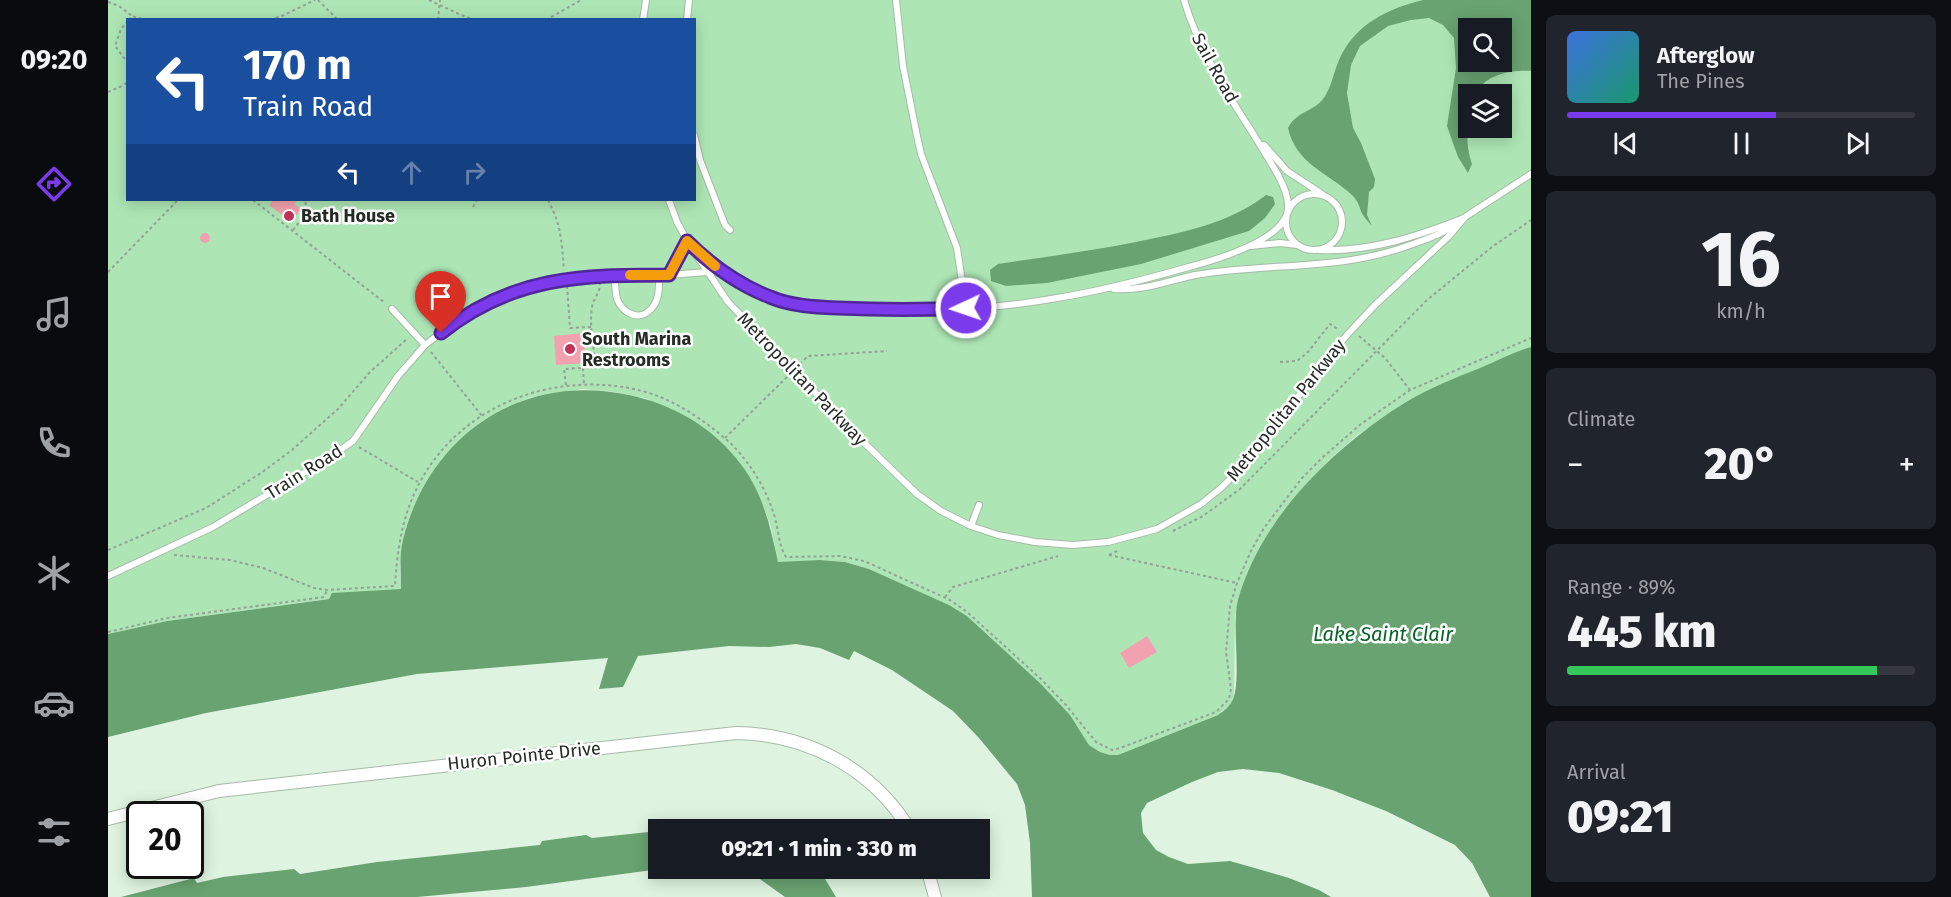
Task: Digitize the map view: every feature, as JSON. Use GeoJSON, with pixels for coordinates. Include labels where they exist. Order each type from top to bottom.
{"type":"FeatureCollection","features":[{"type":"Feature","properties":{"kind":"street","name":"Huron Pointe Drive"},"geometry":{"type":"LineString","coordinates":[[108,819],[219,791],[240,788],[736,733],[785,738],[826,754],[851,768],[879,791],[901,819]]}},
{"type":"Feature","properties":{"kind":"street"},"geometry":{"type":"LineString","coordinates":[[930,879],[935,897]]}},
{"type":"Feature","properties":{"kind":"lane"},"geometry":{"type":"LineString","coordinates":[[643,18],[646,0]]}},
{"type":"Feature","properties":{"kind":"lane"},"geometry":{"type":"LineString","coordinates":[[687,18],[688,0]]}},
{"type":"Feature","properties":{"kind":"lane"},"geometry":{"type":"LineString","coordinates":[[896,0],[903,66],[921,154],[957,248],[966,308]]}},
{"type":"Feature","properties":{"kind":"lane","name":"Sail Road"},"geometry":{"type":"LineString","coordinates":[[1184,0],[1191,24],[1207,57],[1253,133]]}},
{"type":"Feature","properties":{"kind":"lane"},"geometry":{"type":"LineString","coordinates":[[1253,133],[1287,171],[1333,201],[1338,208],[1341,217],[1338,235],[1325,247],[1316,249]]}},
{"type":"Feature","properties":{"kind":"lane"},"geometry":{"type":"LineString","coordinates":[[1253,133],[1284,187],[1288,231],[1299,245]]}},
{"type":"Feature","properties":{"kind":"lane"},"geometry":{"type":"LineString","coordinates":[[696,152],[725,225],[730,230]]}},
{"type":"Feature","properties":{"kind":"lane","name":"Metropolitan Parkway"},"geometry":{"type":"LineString","coordinates":[[669,201],[682,233],[728,302],[917,494],[940,511],[970,526],[998,535],[1035,542],[1073,545],[1108,542],[1157,529],[1200,504],[1221,488],[1243,466],[1346,336],[1401,279],[1449,236],[1465,218],[1531,174]]}},
{"type":"Feature","properties":{"kind":"lane"},"geometry":{"type":"LineString","coordinates":[[669,275],[687,241],[722,271],[770,298],[817,307],[873,310],[966,308],[1054,299],[1107,289],[1200,264],[1250,246],[1272,232],[1287,214],[1291,205],[1306,195],[1325,196]]}},
{"type":"Feature","properties":{"kind":"lane"},"geometry":{"type":"LineString","coordinates":[[1107,289],[1135,290],[1196,275],[1336,264],[1398,250],[1448,230],[1465,218]]}},
{"type":"Feature","properties":{"kind":"lane"},"geometry":{"type":"LineString","coordinates":[[1250,246],[1280,243],[1299,245],[1307,249],[1343,250],[1423,234],[1465,218]]}},
{"type":"Feature","properties":{"kind":"lane","name":"Train Road"},"geometry":{"type":"LineString","coordinates":[[108,576],[213,527],[353,441],[398,375],[456,321],[487,303],[516,291],[566,278],[722,271]]}},
{"type":"Feature","properties":{"kind":"lane"},"geometry":{"type":"LineString","coordinates":[[615,275],[615,291],[619,303],[626,312],[640,316],[650,311],[656,301],[660,290],[659,275]]}},
{"type":"Feature","properties":{"kind":"lane"},"geometry":{"type":"LineString","coordinates":[[392,309],[428,348]]}},
{"type":"Feature","properties":{"kind":"lane"},"geometry":{"type":"LineString","coordinates":[[970,526],[979,505]]}},
{"type":"Feature","properties":{"kind":"path"},"geometry":{"type":"LineString","coordinates":[[276,18],[316,0],[336,18]]}},
{"type":"Feature","properties":{"kind":"path"},"geometry":{"type":"LineString","coordinates":[[429,0],[470,18]]}},
{"type":"Feature","properties":{"kind":"path"},"geometry":{"type":"LineString","coordinates":[[438,18],[440,0]]}},
{"type":"Feature","properties":{"kind":"path"},"geometry":{"type":"LineString","coordinates":[[549,18],[580,0]]}},
{"type":"Feature","properties":{"kind":"path"},"geometry":{"type":"LineString","coordinates":[[108,2],[140,18]]}},
{"type":"Feature","properties":{"kind":"path"},"geometry":{"type":"LineString","coordinates":[[126,23],[115,46],[126,60]]}},
{"type":"Feature","properties":{"kind":"path"},"geometry":{"type":"LineString","coordinates":[[108,92],[126,83]]}},
{"type":"Feature","properties":{"kind":"path"},"geometry":{"type":"LineString","coordinates":[[108,272],[177,201]]}},
{"type":"Feature","properties":{"kind":"path"},"geometry":{"type":"LineString","coordinates":[[254,201],[392,309]]}},
{"type":"Feature","properties":{"kind":"path"},"geometry":{"type":"LineString","coordinates":[[293,230],[307,212],[305,201]]}},
{"type":"Feature","properties":{"kind":"path"},"geometry":{"type":"LineString","coordinates":[[473,207],[476,201]]}},
{"type":"Feature","properties":{"kind":"path"},"geometry":{"type":"LineString","coordinates":[[548,201],[560,230],[564,248],[565,272]]}},
{"type":"Feature","properties":{"kind":"path"},"geometry":{"type":"LineString","coordinates":[[1172,531],[1203,516],[1240,489],[1427,300],[1492,247],[1531,220]]}},
{"type":"Feature","properties":{"kind":"path"},"geometry":{"type":"LineString","coordinates":[[566,385],[564,369],[596,367],[592,303],[600,289],[600,275]]}},
{"type":"Feature","properties":{"kind":"path"},"geometry":{"type":"LineString","coordinates":[[567,286],[570,328],[593,327]]}},
{"type":"Feature","properties":{"kind":"path"},"geometry":{"type":"LineString","coordinates":[[1280,362],[1297,361],[1308,352],[1330,324],[1353,342],[1359,336],[1376,349],[1410,390]]}},
{"type":"Feature","properties":{"kind":"path"},"geometry":{"type":"LineString","coordinates":[[108,550],[206,508],[261,473],[292,450],[338,409],[370,372],[413,336]]}},
{"type":"Feature","properties":{"kind":"path"},"geometry":{"type":"LineString","coordinates":[[168,549],[170,554],[178,556],[230,560],[263,568],[314,588],[327,590],[395,586],[396,563],[403,526],[408,507],[419,483],[434,460],[455,437],[482,416],[512,399],[566,385],[645,392],[691,413],[724,438],[754,471],[776,522],[781,550],[786,557],[840,556],[864,561],[945,597],[966,611],[1041,679],[1066,705],[1095,742],[1112,750],[1216,712],[1229,699],[1231,689],[1226,652],[1230,606],[1237,583],[1264,528],[1302,478],[1323,457],[1361,424],[1410,390],[1531,338]]}},
{"type":"Feature","properties":{"kind":"path"},"geometry":{"type":"LineString","coordinates":[[428,348],[482,416]]}},
{"type":"Feature","properties":{"kind":"path"},"geometry":{"type":"LineString","coordinates":[[583,368],[584,385]]}},
{"type":"Feature","properties":{"kind":"path"},"geometry":{"type":"LineString","coordinates":[[353,441],[360,448],[419,483]]}},
{"type":"Feature","properties":{"kind":"path"},"geometry":{"type":"LineString","coordinates":[[1122,548],[1109,555],[1237,583]]}},
{"type":"Feature","properties":{"kind":"path"},"geometry":{"type":"LineString","coordinates":[[945,597],[953,587],[1058,556]]}},
{"type":"Feature","properties":{"kind":"path"},"geometry":{"type":"LineString","coordinates":[[108,632],[167,618],[324,597],[327,590]]}},
{"type":"Feature","properties":{"kind":"shaded area"},"geometry":{"type":"Polygon","coordinates":[[[108,0],[1531,0],[1531,347],[1434,387],[1407,401],[1356,436],[1300,491],[1268,536],[1245,580],[1235,615],[1234,697],[1231,704],[1218,715],[1118,755],[1100,752],[1089,745],[1070,715],[1041,684],[967,616],[949,605],[869,569],[845,562],[820,560],[778,563],[771,527],[763,505],[738,460],[645,398],[614,392],[583,389],[532,397],[503,409],[482,422],[442,458],[411,515],[403,541],[400,567],[401,589],[167,621],[108,634],[108,0]]]}},
{"type":"Feature","properties":{"kind":"water"},"geometry":{"type":"Polygon","coordinates":[[[1423,0],[1531,0],[1531,71],[1516,71],[1512,72],[1500,75],[1484,84],[1458,84],[1458,138],[1467,138],[1472,164],[1468,173],[1458,157],[1447,126],[1456,68],[1454,38],[1443,25],[1429,18],[1411,20],[1388,26],[1360,46],[1351,65],[1347,93],[1353,128],[1375,179],[1374,187],[1369,192],[1367,215],[1372,226],[1352,195],[1305,159],[1292,140],[1288,128],[1296,118],[1319,103],[1326,95],[1339,60],[1354,37],[1374,20],[1397,8],[1423,0]]]}},
{"type":"Feature","properties":{"kind":"water"},"geometry":{"type":"Polygon","coordinates":[[[1266,195],[1273,197],[1275,204],[1265,218],[1249,231],[1141,264],[1047,283],[1006,286],[991,281],[990,270],[998,264],[1119,245],[1187,231],[1236,213],[1266,195]]]}},
{"type":"Feature","properties":{"kind":"water","name":"Lake Saint Clair"},"geometry":{"type":"Polygon","coordinates":[[[1531,347],[1531,897],[1490,897],[1472,863],[1455,845],[1386,811],[1279,773],[1243,769],[1218,772],[1147,803],[1141,813],[1143,833],[1156,850],[1188,864],[1230,861],[1289,878],[1331,897],[1032,897],[1030,843],[1025,805],[1017,784],[979,738],[953,711],[892,670],[854,651],[849,660],[820,648],[796,644],[769,647],[729,646],[638,656],[623,687],[599,689],[608,658],[417,674],[206,713],[108,737],[108,634],[167,621],[329,599],[332,593],[401,589],[403,540],[416,502],[434,469],[458,441],[486,419],[517,403],[552,393],[590,390],[629,395],[660,404],[701,426],[725,446],[745,470],[759,495],[778,562],[820,560],[845,562],[869,569],[949,605],[967,616],[1041,684],[1070,715],[1089,745],[1100,752],[1118,755],[1218,715],[1230,705],[1234,695],[1237,670],[1236,611],[1249,569],[1264,540],[1283,512],[1328,462],[1379,420],[1406,402],[1442,384],[1531,347]]]}},
{"type":"Feature","properties":{"kind":"water"},"geometry":{"type":"Polygon","coordinates":[[[648,832],[648,871],[526,887],[417,897],[121,897],[190,879],[195,879],[197,883],[223,877],[294,869],[300,874],[377,862],[540,845],[542,841],[586,835],[592,838],[648,832]]]}},
{"type":"Feature","properties":{"kind":"water"},"geometry":{"type":"Polygon","coordinates":[[[760,879],[825,879],[836,897],[785,897],[760,879]]]}},
{"type":"Feature","properties":{"kind":"building","name":"Bath House"},"geometry":{"type":"Polygon","coordinates":[[[272,201],[297,201],[294,204],[301,209],[291,222],[269,205],[272,201]]]}},
{"type":"Feature","properties":{"kind":"building"},"geometry":{"type":"Polygon","coordinates":[[[205,233],[210,238],[205,243],[200,238],[205,233]]]}},
{"type":"Feature","properties":{"kind":"building","name":"South Marina Restrooms"},"geometry":{"type":"Polygon","coordinates":[[[583,333],[586,363],[556,365],[554,336],[583,333]]]}},
{"type":"Feature","properties":{"kind":"building"},"geometry":{"type":"Polygon","coordinates":[[[1147,636],[1157,652],[1129,668],[1120,653],[1147,636]]]}},
{"type":"Feature","properties":{"kind":"slow traffic"},"geometry":{"type":"LineString","coordinates":[[630,275],[669,275],[687,241],[715,266]]}},
{"type":"Feature","properties":{"kind":"place","name":"Bath House"},"geometry":{"type":"Point","coordinates":[289,216]}},
{"type":"Feature","properties":{"kind":"place","name":"South Marina Restrooms"},"geometry":{"type":"Point","coordinates":[570,349]}},
{"type":"Feature","properties":{"kind":"route"},"geometry":{"type":"LineString","coordinates":[[441,333],[456,321],[487,303],[525,287],[566,278],[600,275],[669,275],[687,241],[722,271],[770,298],[817,307],[873,310],[966,308]]}}]}
